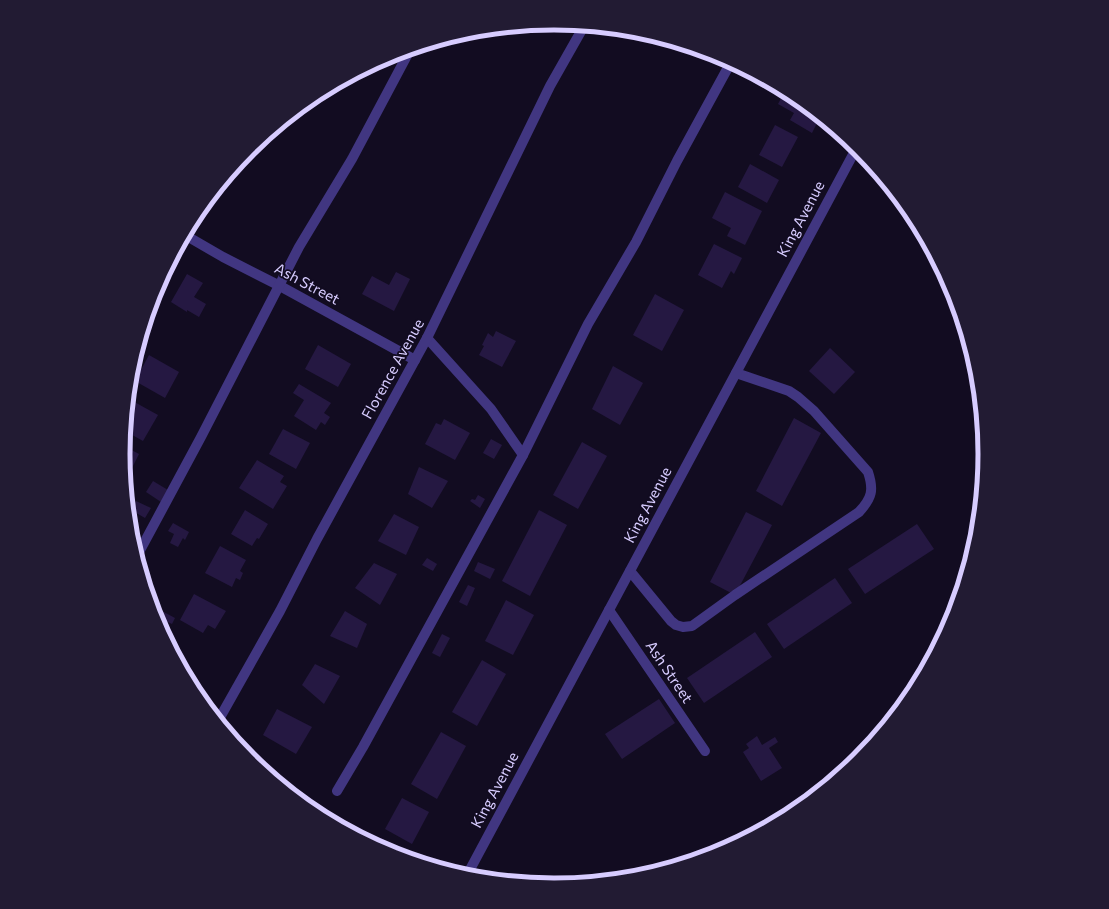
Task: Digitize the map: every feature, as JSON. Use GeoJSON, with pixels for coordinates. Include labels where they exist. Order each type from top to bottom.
{"type":"FeatureCollection","features":[{"type":"Feature","properties":{"kind":"street","name":"Florence Avenue"},"geometry":{"type":"LineString","coordinates":[[221,717],[280,611],[316,539],[427,338],[550,86],[581,31]]}},
{"type":"Feature","properties":{"kind":"street"},"geometry":{"type":"LineString","coordinates":[[141,549],[201,437],[299,247],[352,159],[406,57]]}},
{"type":"Feature","properties":{"kind":"street"},"geometry":{"type":"LineString","coordinates":[[337,791],[363,747],[523,455],[588,324],[636,242],[677,161],[729,68]]}},
{"type":"Feature","properties":{"kind":"street","name":"King Avenue"},"geometry":{"type":"LineString","coordinates":[[469,870],[854,153]]}},
{"type":"Feature","properties":{"kind":"street","name":"Ash Street"},"geometry":{"type":"LineString","coordinates":[[190,238],[415,360]]}},
{"type":"Feature","properties":{"kind":"street"},"geometry":{"type":"LineString","coordinates":[[427,338],[491,409],[523,455]]}},
{"type":"Feature","properties":{"kind":"street"},"geometry":{"type":"LineString","coordinates":[[630,571],[671,621],[676,625],[683,627],[692,626],[735,595],[859,512],[867,504],[872,483],[868,472],[814,411],[789,391],[736,373]]}},
{"type":"Feature","properties":{"kind":"street","name":"Ash Street"},"geometry":{"type":"LineString","coordinates":[[609,610],[705,751]]}},
{"type":"Feature","properties":{"kind":"building"},"geometry":{"type":"Polygon","coordinates":[[[782,97],[818,122],[812,133],[790,120],[794,113],[778,104],[782,97]]]}},
{"type":"Feature","properties":{"kind":"building"},"geometry":{"type":"Polygon","coordinates":[[[775,125],[798,137],[782,167],[759,155],[775,125]]]}},
{"type":"Feature","properties":{"kind":"building"},"geometry":{"type":"Polygon","coordinates":[[[750,164],[779,180],[767,203],[738,187],[750,164]]]}},
{"type":"Feature","properties":{"kind":"building"},"geometry":{"type":"Polygon","coordinates":[[[725,192],[762,211],[745,245],[727,236],[731,228],[712,218],[725,192]]]}},
{"type":"Feature","properties":{"kind":"building"},"geometry":{"type":"Polygon","coordinates":[[[714,244],[742,258],[734,274],[731,271],[722,288],[698,275],[714,244]]]}},
{"type":"Feature","properties":{"kind":"building"},"geometry":{"type":"Polygon","coordinates":[[[396,272],[410,279],[394,311],[362,294],[372,276],[389,285],[396,272]]]}},
{"type":"Feature","properties":{"kind":"building"},"geometry":{"type":"Polygon","coordinates":[[[187,274],[203,283],[194,297],[206,304],[199,317],[187,310],[187,312],[171,302],[187,274]]]}},
{"type":"Feature","properties":{"kind":"building"},"geometry":{"type":"Polygon","coordinates":[[[655,294],[684,310],[662,351],[633,335],[655,294]]]}},
{"type":"Feature","properties":{"kind":"building"},"geometry":{"type":"Polygon","coordinates":[[[496,331],[516,341],[502,367],[479,355],[484,346],[482,345],[488,333],[493,337],[496,331]]]}},
{"type":"Feature","properties":{"kind":"building"},"geometry":{"type":"Polygon","coordinates":[[[318,345],[351,364],[338,387],[305,369],[318,345]]]}},
{"type":"Feature","properties":{"kind":"building"},"geometry":{"type":"Polygon","coordinates":[[[830,348],[855,372],[834,394],[809,371],[830,348]]]}},
{"type":"Feature","properties":{"kind":"building"},"geometry":{"type":"Polygon","coordinates":[[[149,355],[179,372],[165,398],[137,382],[137,377],[149,355]]]}},
{"type":"Feature","properties":{"kind":"building"},"geometry":{"type":"Polygon","coordinates":[[[613,366],[643,383],[620,425],[592,409],[613,366]]]}},
{"type":"Feature","properties":{"kind":"building"},"geometry":{"type":"Polygon","coordinates":[[[299,384],[331,403],[324,413],[330,417],[325,425],[321,422],[316,430],[294,416],[304,400],[293,393],[299,384]]]}},
{"type":"Feature","properties":{"kind":"building"},"geometry":{"type":"Polygon","coordinates":[[[134,402],[158,415],[143,441],[131,434],[134,402]]]}},
{"type":"Feature","properties":{"kind":"building"},"geometry":{"type":"Polygon","coordinates":[[[794,418],[821,433],[782,506],[756,491],[794,418]]]}},
{"type":"Feature","properties":{"kind":"building"},"geometry":{"type":"Polygon","coordinates":[[[444,419],[470,433],[455,460],[425,444],[436,423],[441,425],[444,419]]]}},
{"type":"Feature","properties":{"kind":"building"},"geometry":{"type":"Polygon","coordinates":[[[283,429],[310,443],[296,469],[269,454],[283,429]]]}},
{"type":"Feature","properties":{"kind":"building"},"geometry":{"type":"Polygon","coordinates":[[[491,439],[502,445],[494,459],[483,453],[491,439]]]}},
{"type":"Feature","properties":{"kind":"building"},"geometry":{"type":"Polygon","coordinates":[[[582,442],[607,456],[578,509],[553,495],[582,442]]]}},
{"type":"Feature","properties":{"kind":"building"},"geometry":{"type":"Polygon","coordinates":[[[130,449],[139,454],[131,471],[130,449]]]}},
{"type":"Feature","properties":{"kind":"building"},"geometry":{"type":"Polygon","coordinates":[[[257,460],[284,476],[280,482],[287,486],[273,509],[239,488],[257,460]]]}},
{"type":"Feature","properties":{"kind":"building"},"geometry":{"type":"Polygon","coordinates":[[[419,467],[448,481],[432,508],[408,494],[419,467]]]}},
{"type":"Feature","properties":{"kind":"building"},"geometry":{"type":"Polygon","coordinates":[[[153,481],[168,490],[161,502],[146,492],[153,481]]]}},
{"type":"Feature","properties":{"kind":"building"},"geometry":{"type":"Polygon","coordinates":[[[478,495],[485,499],[480,508],[470,501],[472,499],[475,500],[478,495]]]}},
{"type":"Feature","properties":{"kind":"building"},"geometry":{"type":"Polygon","coordinates":[[[136,501],[151,508],[145,518],[134,512],[134,505],[136,501]]]}},
{"type":"Feature","properties":{"kind":"building"},"geometry":{"type":"Polygon","coordinates":[[[245,510],[268,524],[259,539],[257,538],[252,546],[231,534],[245,510]]]}},
{"type":"Feature","properties":{"kind":"building"},"geometry":{"type":"Polygon","coordinates":[[[539,510],[567,525],[530,596],[502,581],[539,510]]]}},
{"type":"Feature","properties":{"kind":"building"},"geometry":{"type":"Polygon","coordinates":[[[746,512],[772,525],[735,595],[710,582],[746,512]]]}},
{"type":"Feature","properties":{"kind":"building"},"geometry":{"type":"Polygon","coordinates":[[[394,514],[419,527],[406,555],[378,541],[394,514]]]}},
{"type":"Feature","properties":{"kind":"building"},"geometry":{"type":"Polygon","coordinates":[[[173,523],[189,532],[185,540],[183,538],[178,547],[170,543],[174,534],[168,531],[173,523]]]}},
{"type":"Feature","properties":{"kind":"building"},"geometry":{"type":"Polygon","coordinates":[[[917,524],[934,549],[865,594],[848,569],[917,524]]]}},
{"type":"Feature","properties":{"kind":"building"},"geometry":{"type":"Polygon","coordinates":[[[220,546],[246,560],[240,571],[243,573],[240,580],[236,578],[232,587],[205,573],[220,546]]]}},
{"type":"Feature","properties":{"kind":"building"},"geometry":{"type":"Polygon","coordinates":[[[427,558],[437,564],[433,571],[422,565],[427,558]]]}},
{"type":"Feature","properties":{"kind":"building"},"geometry":{"type":"Polygon","coordinates":[[[478,562],[495,569],[490,579],[474,571],[478,562]]]}},
{"type":"Feature","properties":{"kind":"building"},"geometry":{"type":"Polygon","coordinates":[[[374,563],[397,574],[380,605],[355,588],[374,563]]]}},
{"type":"Feature","properties":{"kind":"building"},"geometry":{"type":"Polygon","coordinates":[[[835,578],[852,603],[784,649],[767,624],[835,578]]]}},
{"type":"Feature","properties":{"kind":"building"},"geometry":{"type":"Polygon","coordinates":[[[468,585],[475,588],[467,606],[459,602],[468,585]]]}},
{"type":"Feature","properties":{"kind":"building"},"geometry":{"type":"Polygon","coordinates":[[[194,594],[226,611],[215,629],[208,625],[203,633],[180,620],[194,594]]]}},
{"type":"Feature","properties":{"kind":"building"},"geometry":{"type":"Polygon","coordinates":[[[506,600],[534,615],[513,655],[485,641],[506,600]]]}},
{"type":"Feature","properties":{"kind":"building"},"geometry":{"type":"Polygon","coordinates":[[[162,611],[175,618],[172,624],[163,620],[161,614],[162,611]]]}},
{"type":"Feature","properties":{"kind":"building"},"geometry":{"type":"Polygon","coordinates":[[[345,611],[367,624],[357,648],[330,636],[345,611]]]}},
{"type":"Feature","properties":{"kind":"building"},"geometry":{"type":"Polygon","coordinates":[[[755,632],[772,657],[704,703],[687,678],[755,632]]]}},
{"type":"Feature","properties":{"kind":"building"},"geometry":{"type":"Polygon","coordinates":[[[442,634],[450,638],[440,657],[432,653],[442,634]]]}},
{"type":"Feature","properties":{"kind":"building"},"geometry":{"type":"Polygon","coordinates":[[[482,660],[506,674],[477,726],[452,712],[482,660]]]}},
{"type":"Feature","properties":{"kind":"building"},"geometry":{"type":"Polygon","coordinates":[[[315,664],[340,676],[324,704],[302,685],[315,664]]]}},
{"type":"Feature","properties":{"kind":"building"},"geometry":{"type":"Polygon","coordinates":[[[659,699],[675,723],[622,759],[605,734],[659,699]]]}},
{"type":"Feature","properties":{"kind":"building"},"geometry":{"type":"Polygon","coordinates":[[[277,709],[312,727],[296,754],[263,735],[277,709]]]}},
{"type":"Feature","properties":{"kind":"building"},"geometry":{"type":"Polygon","coordinates":[[[441,732],[466,746],[437,799],[411,784],[441,732]]]}},
{"type":"Feature","properties":{"kind":"building"},"geometry":{"type":"Polygon","coordinates":[[[757,736],[762,745],[775,737],[778,742],[769,748],[782,768],[761,781],[743,752],[749,748],[746,744],[757,736]]]}},
{"type":"Feature","properties":{"kind":"building"},"geometry":{"type":"Polygon","coordinates":[[[402,798],[429,812],[412,844],[385,829],[402,798]]]}}]}
